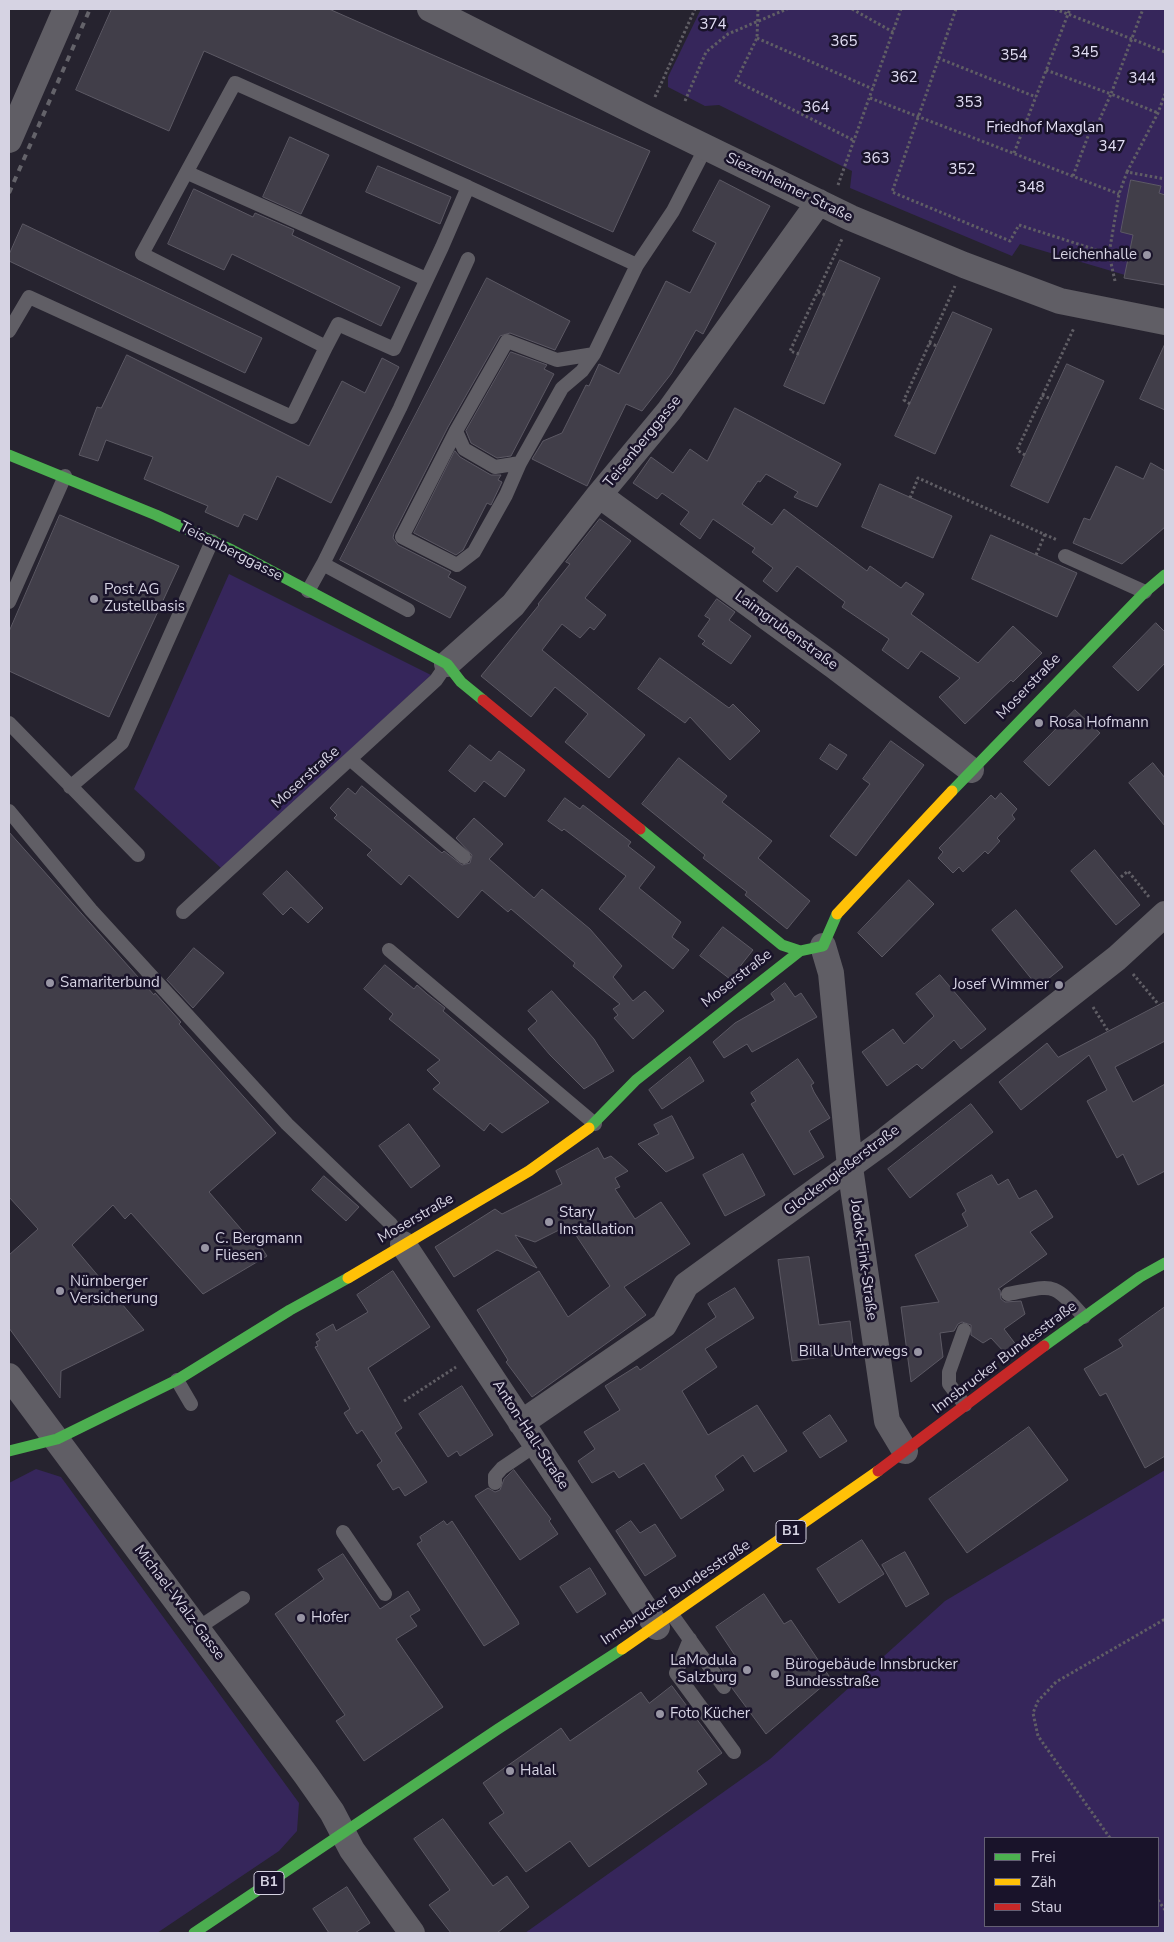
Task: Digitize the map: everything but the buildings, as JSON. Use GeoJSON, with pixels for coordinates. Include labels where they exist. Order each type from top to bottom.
{"type":"FeatureCollection","features":[{"type":"Feature","properties":{"kind":"street"},"geometry":{"type":"LineString","coordinates":[[9,140],[66,9]]}},
{"type":"Feature","properties":{"kind":"street","name":"Siezenheimer Straße"},"geometry":{"type":"LineString","coordinates":[[430,9],[460,15],[646,118],[833,209],[964,265],[1060,301],[1165,322]]}},
{"type":"Feature","properties":{"kind":"street","name":"Teisenberggasse"},"geometry":{"type":"LineString","coordinates":[[447,664],[512,605],[599,495],[670,411],[833,209]]}},
{"type":"Feature","properties":{"kind":"street","name":"Teisenberggasse"},"geometry":{"type":"LineString","coordinates":[[9,455],[65,476],[212,541],[447,664],[461,682],[698,876]]}},
{"type":"Feature","properties":{"kind":"street","name":"Laimgrubenstraße"},"geometry":{"type":"LineString","coordinates":[[599,495],[834,666],[971,770]]}},
{"type":"Feature","properties":{"kind":"street","name":"Moserstraße"},"geometry":{"type":"LineString","coordinates":[[9,1451],[57,1438],[177,1380],[290,1310],[329,1290],[403,1244],[529,1171],[595,1124],[636,1080],[811,948],[837,914],[971,770],[1145,592],[1165,575]]}},
{"type":"Feature","properties":{"kind":"street","name":"Moserstraße"},"geometry":{"type":"LineString","coordinates":[[698,876],[782,945],[811,948]]}},
{"type":"Feature","properties":{"kind":"street","name":"Glockengießerstraße"},"geometry":{"type":"LineString","coordinates":[[521,1423],[664,1324],[686,1285],[850,1167],[1119,957],[1164,915]]}},
{"type":"Feature","properties":{"kind":"street","name":"Jodok-Fink-Straße"},"geometry":{"type":"LineString","coordinates":[[811,948],[831,973],[850,1167],[887,1421],[906,1451]]}},
{"type":"Feature","properties":{"kind":"street","name":"Anton-Hall-Straße"},"geometry":{"type":"LineString","coordinates":[[403,1244],[536,1445],[665,1621]]}},
{"type":"Feature","properties":{"kind":"street","name":"Innsbrucker Bundesstraße"},"geometry":{"type":"LineString","coordinates":[[194,1933],[498,1729],[665,1621],[906,1451],[1084,1317],[1140,1277],[1165,1263]]}},
{"type":"Feature","properties":{"kind":"street","name":"Michael-Walz-Gasse"},"geometry":{"type":"LineString","coordinates":[[9,1376],[198,1628],[332,1812],[352,1850],[412,1933]]}},
{"type":"Feature","properties":{"kind":"lane"},"geometry":{"type":"LineString","coordinates":[[326,346],[142,254],[188,173],[234,83],[468,187],[636,265]]}},
{"type":"Feature","properties":{"kind":"lane"},"geometry":{"type":"LineString","coordinates":[[594,354],[557,360],[507,341],[456,431],[402,537],[456,565],[474,552],[506,495],[520,463],[562,388],[582,371],[594,354],[636,265],[673,211],[706,147]]}},
{"type":"Feature","properties":{"kind":"lane"},"geometry":{"type":"LineString","coordinates":[[188,173],[426,280]]}},
{"type":"Feature","properties":{"kind":"lane"},"geometry":{"type":"LineString","coordinates":[[9,331],[29,297],[292,417],[338,324],[394,349],[468,187]]}},
{"type":"Feature","properties":{"kind":"lane"},"geometry":{"type":"LineString","coordinates":[[308,591],[400,408],[468,259]]}},
{"type":"Feature","properties":{"kind":"lane"},"geometry":{"type":"LineString","coordinates":[[456,431],[464,449],[495,467],[520,463]]}},
{"type":"Feature","properties":{"kind":"lane"},"geometry":{"type":"LineString","coordinates":[[9,602],[65,476]]}},
{"type":"Feature","properties":{"kind":"lane"},"geometry":{"type":"LineString","coordinates":[[70,787],[122,743],[212,541]]}},
{"type":"Feature","properties":{"kind":"lane"},"geometry":{"type":"LineString","coordinates":[[1065,556],[1145,592]]}},
{"type":"Feature","properties":{"kind":"lane"},"geometry":{"type":"LineString","coordinates":[[323,564],[408,610]]}},
{"type":"Feature","properties":{"kind":"lane","name":"Moserstraße"},"geometry":{"type":"LineString","coordinates":[[183,912],[351,760],[436,680],[447,664]]}},
{"type":"Feature","properties":{"kind":"lane"},"geometry":{"type":"LineString","coordinates":[[9,723],[138,855]]}},
{"type":"Feature","properties":{"kind":"lane"},"geometry":{"type":"LineString","coordinates":[[351,760],[464,857]]}},
{"type":"Feature","properties":{"kind":"lane"},"geometry":{"type":"LineString","coordinates":[[9,811],[91,910],[287,1124],[392,1224],[403,1244]]}},
{"type":"Feature","properties":{"kind":"lane"},"geometry":{"type":"LineString","coordinates":[[390,950],[595,1124]]}},
{"type":"Feature","properties":{"kind":"lane"},"geometry":{"type":"LineString","coordinates":[[1008,1294],[1051,1286],[1066,1295],[1084,1317]]}},
{"type":"Feature","properties":{"kind":"lane"},"geometry":{"type":"LineString","coordinates":[[964,1330],[949,1372],[949,1384],[965,1405]]}},
{"type":"Feature","properties":{"kind":"lane"},"geometry":{"type":"LineString","coordinates":[[177,1380],[191,1404]]}},
{"type":"Feature","properties":{"kind":"lane"},"geometry":{"type":"LineString","coordinates":[[495,1482],[495,1476],[502,1468],[536,1445]]}},
{"type":"Feature","properties":{"kind":"lane"},"geometry":{"type":"LineString","coordinates":[[343,1532],[385,1594]]}},
{"type":"Feature","properties":{"kind":"lane"},"geometry":{"type":"LineString","coordinates":[[198,1628],[243,1598]]}},
{"type":"Feature","properties":{"kind":"lane"},"geometry":{"type":"LineString","coordinates":[[665,1621],[690,1639],[724,1687]]}},
{"type":"Feature","properties":{"kind":"lane"},"geometry":{"type":"LineString","coordinates":[[690,1639],[676,1673],[734,1752]]}},
{"type":"Feature","properties":{"kind":"path"},"geometry":{"type":"LineString","coordinates":[[646,118],[695,9]]}},
{"type":"Feature","properties":{"kind":"path"},"geometry":{"type":"LineString","coordinates":[[758,9],[757,38],[736,81],[855,141]]}},
{"type":"Feature","properties":{"kind":"path"},"geometry":{"type":"LineString","coordinates":[[685,101],[706,52],[728,34],[787,9]]}},
{"type":"Feature","properties":{"kind":"path"},"geometry":{"type":"LineString","coordinates":[[852,9],[893,32]]}},
{"type":"Feature","properties":{"kind":"path"},"geometry":{"type":"LineString","coordinates":[[798,354],[790,351],[818,292],[833,209],[901,9]]}},
{"type":"Feature","properties":{"kind":"path"},"geometry":{"type":"LineString","coordinates":[[956,9],[892,192],[1010,241],[1020,225],[1109,254]]}},
{"type":"Feature","properties":{"kind":"path"},"geometry":{"type":"LineString","coordinates":[[1055,9],[1165,52]]}},
{"type":"Feature","properties":{"kind":"path"},"geometry":{"type":"LineString","coordinates":[[1014,154],[1070,9]]}},
{"type":"Feature","properties":{"kind":"path"},"geometry":{"type":"LineString","coordinates":[[1073,176],[1093,123],[1098,123],[1111,94],[1144,9]]}},
{"type":"Feature","properties":{"kind":"path"},"geometry":{"type":"LineString","coordinates":[[757,38],[873,89]]}},
{"type":"Feature","properties":{"kind":"path"},"geometry":{"type":"LineString","coordinates":[[938,58],[1036,97]]}},
{"type":"Feature","properties":{"kind":"path"},"geometry":{"type":"LineString","coordinates":[[1046,70],[1158,113]]}},
{"type":"Feature","properties":{"kind":"path"},"geometry":{"type":"LineString","coordinates":[[1115,281],[1109,254],[1119,194],[1127,172],[1158,113],[1165,94]]}},
{"type":"Feature","properties":{"kind":"path"},"geometry":{"type":"LineString","coordinates":[[870,98],[1119,194]]}},
{"type":"Feature","properties":{"kind":"path"},"geometry":{"type":"LineString","coordinates":[[1127,172],[1165,179]]}},
{"type":"Feature","properties":{"kind":"path"},"geometry":{"type":"LineString","coordinates":[[910,404],[904,400],[964,265]]}},
{"type":"Feature","properties":{"kind":"path"},"geometry":{"type":"LineString","coordinates":[[818,292],[825,295]]}},
{"type":"Feature","properties":{"kind":"path"},"geometry":{"type":"LineString","coordinates":[[1026,455],[1017,450],[1084,306]]}},
{"type":"Feature","properties":{"kind":"path"},"geometry":{"type":"LineString","coordinates":[[929,343],[937,346]]}},
{"type":"Feature","properties":{"kind":"path"},"geometry":{"type":"LineString","coordinates":[[1042,395],[1051,399]]}},
{"type":"Feature","properties":{"kind":"path"},"geometry":{"type":"LineString","coordinates":[[910,498],[918,478],[1063,542]]}},
{"type":"Feature","properties":{"kind":"path"},"geometry":{"type":"LineString","coordinates":[[1036,555],[1045,534]]}},
{"type":"Feature","properties":{"kind":"path"},"geometry":{"type":"LineString","coordinates":[[1121,876],[1128,871],[1164,915]]}},
{"type":"Feature","properties":{"kind":"path"},"geometry":{"type":"LineString","coordinates":[[1119,957],[1159,1005]]}},
{"type":"Feature","properties":{"kind":"path"},"geometry":{"type":"LineString","coordinates":[[404,1400],[459,1365]]}},
{"type":"Feature","properties":{"kind":"path"},"geometry":{"type":"LineString","coordinates":[[1109,1837],[1038,1736],[1033,1713],[1038,1700],[1056,1682],[1165,1619]]}},
{"type":"Feature","properties":{"kind":"green space","name":"Friedhof Maxglan"},"geometry":{"type":"Polygon","coordinates":[[[701,9],[1165,9],[1165,285],[1125,278],[1125,275],[1020,244],[1012,256],[850,188],[852,171],[719,105],[705,106],[668,87],[668,77],[701,9]]]}},
{"type":"Feature","properties":{"kind":"green space"},"geometry":{"type":"Polygon","coordinates":[[[229,574],[431,675],[222,869],[134,789],[229,574]]]}},
{"type":"Feature","properties":{"kind":"green space"},"geometry":{"type":"Polygon","coordinates":[[[36,1469],[61,1477],[299,1803],[297,1831],[279,1851],[157,1933],[9,1933],[9,1483],[36,1469]]]}},
{"type":"Feature","properties":{"kind":"green space"},"geometry":{"type":"Polygon","coordinates":[[[1165,1470],[1165,1933],[525,1933],[770,1759],[945,1601],[1165,1470]]]}},
{"type":"Feature","properties":{"kind":"railway"},"geometry":{"type":"LineString","coordinates":[[9,193],[90,9]]}},
{"type":"Feature","properties":{"kind":"traffic: fast"},"geometry":{"type":"LineString","coordinates":[[9,455],[156,515],[232,550],[447,664],[461,682],[483,700]]}},
{"type":"Feature","properties":{"kind":"traffic: fast"},"geometry":{"type":"LineString","coordinates":[[952,791],[1145,592],[1165,575]]}},
{"type":"Feature","properties":{"kind":"traffic: fast"},"geometry":{"type":"LineString","coordinates":[[640,829],[782,945],[800,951]]}},
{"type":"Feature","properties":{"kind":"traffic: fast"},"geometry":{"type":"LineString","coordinates":[[589,1128],[636,1080],[800,951],[823,946],[837,914]]}},
{"type":"Feature","properties":{"kind":"traffic: fast"},"geometry":{"type":"LineString","coordinates":[[1044,1346],[1140,1277],[1165,1263]]}},
{"type":"Feature","properties":{"kind":"traffic: fast"},"geometry":{"type":"LineString","coordinates":[[9,1451],[57,1439],[177,1380],[290,1310],[348,1278]]}},
{"type":"Feature","properties":{"kind":"traffic: fast"},"geometry":{"type":"LineString","coordinates":[[194,1933],[498,1729],[622,1649]]}},
{"type":"Feature","properties":{"kind":"traffic: slow"},"geometry":{"type":"LineString","coordinates":[[837,914],[952,791]]}},
{"type":"Feature","properties":{"kind":"traffic: slow"},"geometry":{"type":"LineString","coordinates":[[348,1278],[529,1171],[589,1128]]}},
{"type":"Feature","properties":{"kind":"traffic: slow"},"geometry":{"type":"LineString","coordinates":[[622,1649],[878,1471]]}},
{"type":"Feature","properties":{"kind":"traffic: jam"},"geometry":{"type":"LineString","coordinates":[[483,700],[640,829]]}},
{"type":"Feature","properties":{"kind":"traffic: jam"},"geometry":{"type":"LineString","coordinates":[[878,1471],[1044,1346]]}},
{"type":"Feature","properties":{"kind":"place","name":"Leichenhalle"},"geometry":{"type":"Point","coordinates":[1147,255]}},
{"type":"Feature","properties":{"kind":"place","name":"Post AG Zustellbasis"},"geometry":{"type":"Point","coordinates":[94,599]}},
{"type":"Feature","properties":{"kind":"place","name":"Rosa Hofmann"},"geometry":{"type":"Point","coordinates":[1039,723]}},
{"type":"Feature","properties":{"kind":"place","name":"Samariterbund"},"geometry":{"type":"Point","coordinates":[50,983]}},
{"type":"Feature","properties":{"kind":"place","name":"Josef Wimmer"},"geometry":{"type":"Point","coordinates":[1059,985]}},
{"type":"Feature","properties":{"kind":"place","name":"Stary Installation"},"geometry":{"type":"Point","coordinates":[549,1222]}},
{"type":"Feature","properties":{"kind":"place","name":"C. Bergmann Fliesen"},"geometry":{"type":"Point","coordinates":[205,1248]}},
{"type":"Feature","properties":{"kind":"place","name":"Nürnberger Versicherung"},"geometry":{"type":"Point","coordinates":[60,1291]}},
{"type":"Feature","properties":{"kind":"place","name":"Billa Unterwegs"},"geometry":{"type":"Point","coordinates":[918,1352]}},
{"type":"Feature","properties":{"kind":"place","name":"Hofer"},"geometry":{"type":"Point","coordinates":[301,1618]}},
{"type":"Feature","properties":{"kind":"place","name":"LaModula Salzburg"},"geometry":{"type":"Point","coordinates":[747,1670]}},
{"type":"Feature","properties":{"kind":"place","name":"Bürogebäude Innsbrucker Bundesstraße"},"geometry":{"type":"Point","coordinates":[775,1674]}},
{"type":"Feature","properties":{"kind":"place","name":"Foto Kücher"},"geometry":{"type":"Point","coordinates":[660,1714]}},
{"type":"Feature","properties":{"kind":"place","name":"Halal"},"geometry":{"type":"Point","coordinates":[510,1771]}},
{"type":"Feature","properties":{"kind":"park label","name":"374"},"geometry":{"type":"Point","coordinates":[713,25]}},
{"type":"Feature","properties":{"kind":"park label","name":"365"},"geometry":{"type":"Point","coordinates":[844,42]}},
{"type":"Feature","properties":{"kind":"park label","name":"345"},"geometry":{"type":"Point","coordinates":[1085,53]}},
{"type":"Feature","properties":{"kind":"park label","name":"354"},"geometry":{"type":"Point","coordinates":[1014,56]}},
{"type":"Feature","properties":{"kind":"park label","name":"362"},"geometry":{"type":"Point","coordinates":[904,78]}},
{"type":"Feature","properties":{"kind":"park label","name":"344"},"geometry":{"type":"Point","coordinates":[1142,79]}},
{"type":"Feature","properties":{"kind":"park label","name":"353"},"geometry":{"type":"Point","coordinates":[969,103]}},
{"type":"Feature","properties":{"kind":"park label","name":"364"},"geometry":{"type":"Point","coordinates":[816,108]}},
{"type":"Feature","properties":{"kind":"park label","name":"347"},"geometry":{"type":"Point","coordinates":[1112,147]}},
{"type":"Feature","properties":{"kind":"park label","name":"363"},"geometry":{"type":"Point","coordinates":[876,159]}},
{"type":"Feature","properties":{"kind":"park label","name":"352"},"geometry":{"type":"Point","coordinates":[962,170]}},
{"type":"Feature","properties":{"kind":"park label","name":"348"},"geometry":{"type":"Point","coordinates":[1031,188]}}]}
